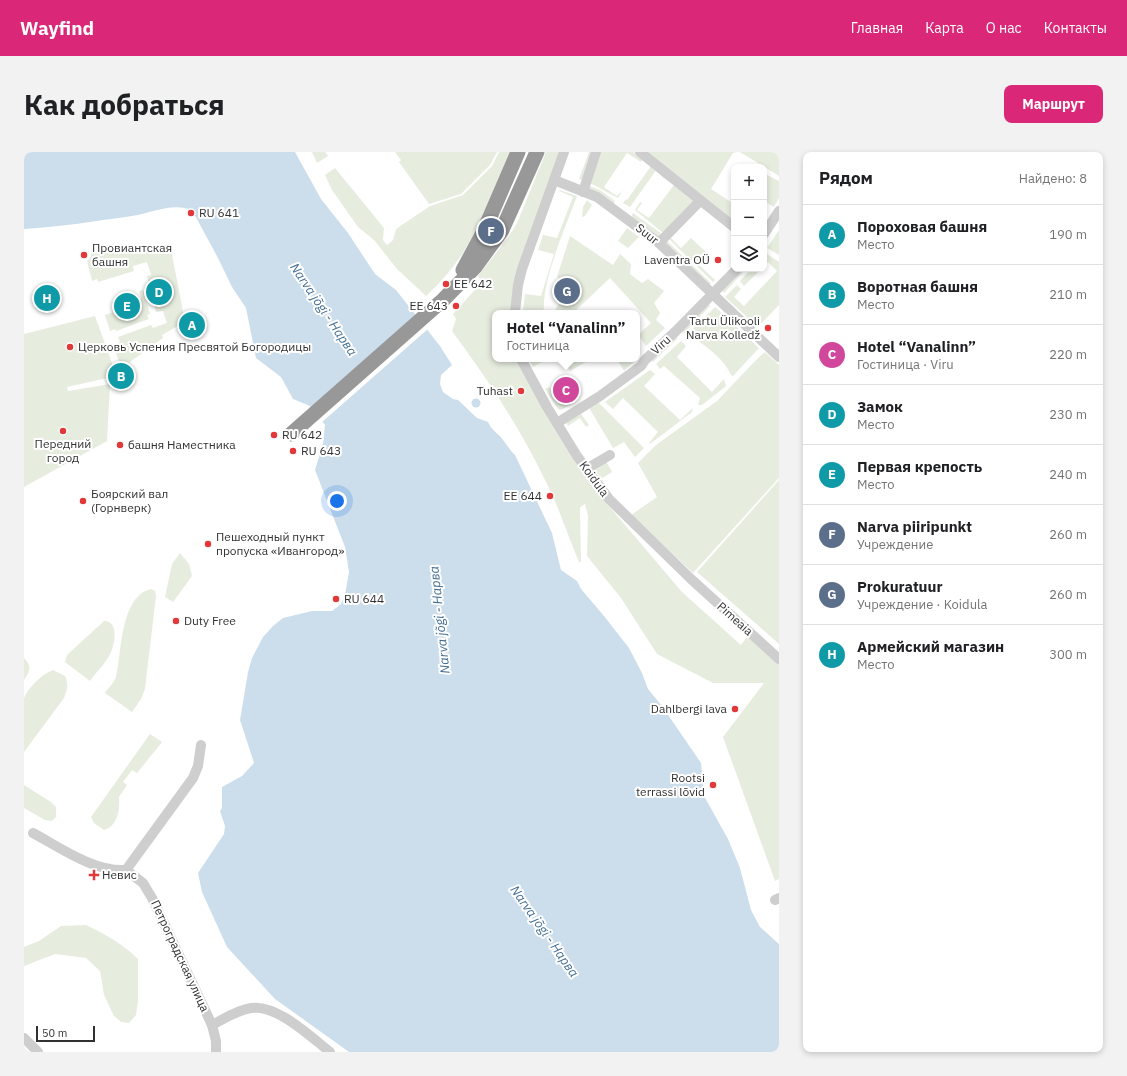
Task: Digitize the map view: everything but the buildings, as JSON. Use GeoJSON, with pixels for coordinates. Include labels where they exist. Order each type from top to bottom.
{"type":"FeatureCollection","features":[{"type":"Feature","properties":{"kind":"highway"},"geometry":{"type":"LineString","coordinates":[[444,299],[469,260],[483,233],[518,152]]}},
{"type":"Feature","properties":{"kind":"highway"},"geometry":{"type":"LineString","coordinates":[[492,245],[500,220],[529,152]]}},
{"type":"Feature","properties":{"kind":"highway"},"geometry":{"type":"LineString","coordinates":[[291,434],[444,299],[466,277],[492,245],[510,215],[537,152]]}},
{"type":"Feature","properties":{"kind":"street"},"geometry":{"type":"LineString","coordinates":[[515,310],[517,291],[521,274],[564,152]]}},
{"type":"Feature","properties":{"kind":"street"},"geometry":{"type":"LineString","coordinates":[[583,192],[596,152]]}},
{"type":"Feature","properties":{"kind":"street"},"geometry":{"type":"LineString","coordinates":[[640,152],[731,225]]}},
{"type":"Feature","properties":{"kind":"street","name":"Suur"},"geometry":{"type":"LineString","coordinates":[[554,180],[597,197],[658,243],[779,357]]}},
{"type":"Feature","properties":{"kind":"street"},"geometry":{"type":"LineString","coordinates":[[658,243],[700,201]]}},
{"type":"Feature","properties":{"kind":"street"},"geometry":{"type":"LineString","coordinates":[[767,229],[779,211]]}},
{"type":"Feature","properties":{"kind":"street","name":"Viru"},"geometry":{"type":"LineString","coordinates":[[557,423],[600,396],[641,366],[645,360],[734,272]]}},
{"type":"Feature","properties":{"kind":"street","name":"Koidula"},"geometry":{"type":"LineString","coordinates":[[523,362],[557,423],[586,469],[620,511],[691,579]]}},
{"type":"Feature","properties":{"kind":"street"},"geometry":{"type":"LineString","coordinates":[[586,469],[610,455]]}},
{"type":"Feature","properties":{"kind":"street","name":"Pimeaia"},"geometry":{"type":"LineString","coordinates":[[691,579],[779,659]]}},
{"type":"Feature","properties":{"kind":"street"},"geometry":{"type":"LineString","coordinates":[[33,833],[93,864],[115,871],[126,870],[193,778],[198,766],[201,745]]}},
{"type":"Feature","properties":{"kind":"street","name":"Петроградская улица"},"geometry":{"type":"LineString","coordinates":[[126,870],[143,883],[149,891],[212,1026],[216,1041],[216,1052]]}},
{"type":"Feature","properties":{"kind":"street"},"geometry":{"type":"LineString","coordinates":[[212,1026],[252,1007],[264,1009],[285,1017],[330,1052]]}},
{"type":"Feature","properties":{"kind":"street"},"geometry":{"type":"LineString","coordinates":[[24,1038],[38,1052]]}},
{"type":"Feature","properties":{"kind":"shaded area"},"geometry":{"type":"Polygon","coordinates":[[[312,152],[325,152],[328,156],[317,163],[312,152]]]}},
{"type":"Feature","properties":{"kind":"shaded area"},"geometry":{"type":"Polygon","coordinates":[[[395,152],[497,152],[490,165],[461,194],[429,204],[399,162],[401,160],[395,152]]]}},
{"type":"Feature","properties":{"kind":"shaded area"},"geometry":{"type":"Polygon","coordinates":[[[499,152],[513,152],[487,210],[467,247],[455,264],[426,296],[397,269],[374,240],[358,227],[332,190],[325,175],[335,168],[384,228],[383,240],[387,245],[393,240],[396,229],[430,206],[463,195],[492,166],[499,152]]]}},
{"type":"Feature","properties":{"kind":"shaded area"},"geometry":{"type":"Polygon","coordinates":[[[546,152],[559,152],[514,310],[492,310],[492,362],[520,362],[597,492],[682,592],[741,645],[749,634],[779,662],[779,879],[775,881],[723,737],[764,683],[713,683],[657,654],[621,598],[587,556],[588,516],[585,504],[580,507],[581,562],[579,562],[554,498],[524,440],[489,384],[452,331],[456,319],[453,314],[482,282],[478,276],[507,239],[517,223],[546,152]]]}},
{"type":"Feature","properties":{"kind":"shaded area"},"geometry":{"type":"Polygon","coordinates":[[[589,152],[593,152],[582,180],[579,179],[589,152]]]}},
{"type":"Feature","properties":{"kind":"shaded area"},"geometry":{"type":"Polygon","coordinates":[[[598,152],[633,152],[643,159],[641,162],[627,153],[604,187],[617,196],[623,190],[618,198],[588,182],[598,152]]]}},
{"type":"Feature","properties":{"kind":"shaded area"},"geometry":{"type":"Polygon","coordinates":[[[642,152],[737,152],[733,153],[711,189],[731,202],[731,221],[642,152]]]}},
{"type":"Feature","properties":{"kind":"shaded area"},"geometry":{"type":"Polygon","coordinates":[[[740,152],[779,152],[779,176],[767,169],[767,164],[760,164],[740,152]]]}},
{"type":"Feature","properties":{"kind":"shaded area"},"geometry":{"type":"Polygon","coordinates":[[[651,166],[657,169],[630,207],[623,203],[626,199],[627,200],[651,166]]]}},
{"type":"Feature","properties":{"kind":"shaded area"},"geometry":{"type":"Polygon","coordinates":[[[663,172],[696,200],[663,233],[635,210],[640,202],[642,203],[637,210],[649,218],[674,185],[661,176],[663,172]]]}},
{"type":"Feature","properties":{"kind":"shaded area"},"geometry":{"type":"Polygon","coordinates":[[[767,175],[779,181],[779,198],[774,207],[767,203],[767,175]]]}},
{"type":"Feature","properties":{"kind":"shaded area"},"geometry":{"type":"Polygon","coordinates":[[[587,185],[600,190],[615,201],[613,204],[586,188],[587,185]]]}},
{"type":"Feature","properties":{"kind":"shaded area"},"geometry":{"type":"Polygon","coordinates":[[[560,190],[577,196],[550,270],[546,286],[544,310],[523,310],[525,294],[541,296],[554,254],[538,250],[543,235],[557,238],[573,197],[559,191],[560,190]]]}},
{"type":"Feature","properties":{"kind":"shaded area"},"geometry":{"type":"Polygon","coordinates":[[[587,200],[592,205],[585,216],[582,217],[583,207],[587,200]]]}},
{"type":"Feature","properties":{"kind":"shaded area"},"geometry":{"type":"Polygon","coordinates":[[[633,213],[662,234],[659,238],[631,217],[633,213]]]}},
{"type":"Feature","properties":{"kind":"shaded area"},"geometry":{"type":"Polygon","coordinates":[[[627,228],[639,237],[628,248],[618,241],[627,228]]]}},
{"type":"Feature","properties":{"kind":"shaded area"},"geometry":{"type":"Polygon","coordinates":[[[779,230],[779,255],[767,248],[779,230]]]}},
{"type":"Feature","properties":{"kind":"shaded area"},"geometry":{"type":"Polygon","coordinates":[[[570,236],[613,265],[620,254],[631,264],[630,274],[642,283],[648,279],[664,291],[654,303],[660,313],[656,320],[665,328],[646,346],[640,338],[640,333],[651,323],[610,278],[576,310],[555,310],[561,300],[571,306],[582,291],[557,277],[570,236]]]}},
{"type":"Feature","properties":{"kind":"shaded area"},"geometry":{"type":"Polygon","coordinates":[[[670,237],[681,248],[691,238],[708,254],[698,264],[715,280],[713,282],[669,239],[670,237]]]}},
{"type":"Feature","properties":{"kind":"shaded area"},"geometry":{"type":"Polygon","coordinates":[[[667,241],[711,283],[709,285],[663,242],[667,241]]]}},
{"type":"Feature","properties":{"kind":"shaded area"},"geometry":{"type":"Polygon","coordinates":[[[164,245],[171,249],[184,317],[181,324],[162,335],[163,338],[121,367],[113,345],[120,342],[118,337],[151,325],[153,328],[167,323],[163,311],[156,312],[147,276],[151,275],[147,262],[133,266],[134,271],[98,282],[97,279],[92,281],[87,261],[91,257],[91,252],[164,245]]]}},
{"type":"Feature","properties":{"kind":"shaded area"},"geometry":{"type":"Polygon","coordinates":[[[767,254],[779,262],[779,305],[758,327],[725,297],[737,285],[741,289],[734,297],[744,306],[777,271],[768,262],[767,263],[767,254]]]}},
{"type":"Feature","properties":{"kind":"shaded area"},"geometry":{"type":"Polygon","coordinates":[[[739,272],[743,272],[724,293],[722,290],[739,272]]]}},
{"type":"Feature","properties":{"kind":"shaded area"},"geometry":{"type":"Polygon","coordinates":[[[748,272],[758,272],[744,286],[740,281],[748,272]]]}},
{"type":"Feature","properties":{"kind":"shaded area"},"geometry":{"type":"Polygon","coordinates":[[[143,290],[150,314],[147,315],[149,319],[116,331],[115,329],[110,331],[105,315],[120,310],[123,305],[141,299],[139,291],[143,290]]]}},
{"type":"Feature","properties":{"kind":"shaded area"},"geometry":{"type":"Polygon","coordinates":[[[709,304],[710,306],[683,334],[682,331],[709,304]]]}},
{"type":"Feature","properties":{"kind":"shaded area"},"geometry":{"type":"Polygon","coordinates":[[[715,307],[759,348],[733,376],[721,359],[696,339],[692,341],[686,336],[715,307]]]}},
{"type":"Feature","properties":{"kind":"shaded area"},"geometry":{"type":"Polygon","coordinates":[[[95,316],[114,369],[112,377],[67,387],[68,391],[110,384],[107,441],[24,487],[24,334],[95,316]]]}},
{"type":"Feature","properties":{"kind":"shaded area"},"geometry":{"type":"Polygon","coordinates":[[[676,337],[678,338],[653,362],[651,360],[676,337]]]}},
{"type":"Feature","properties":{"kind":"shaded area"},"geometry":{"type":"Polygon","coordinates":[[[681,341],[686,346],[677,357],[712,392],[724,379],[726,386],[702,405],[698,405],[700,398],[664,366],[660,369],[656,364],[681,341]]]}},
{"type":"Feature","properties":{"kind":"shaded area"},"geometry":{"type":"Polygon","coordinates":[[[765,352],[779,365],[779,478],[693,573],[631,515],[657,497],[638,463],[656,445],[717,401],[765,352]]]}},
{"type":"Feature","properties":{"kind":"shaded area"},"geometry":{"type":"Polygon","coordinates":[[[530,362],[542,362],[533,367],[530,362]]]}},
{"type":"Feature","properties":{"kind":"shaded area"},"geometry":{"type":"Polygon","coordinates":[[[564,362],[586,362],[570,371],[564,362]]]}},
{"type":"Feature","properties":{"kind":"shaded area"},"geometry":{"type":"Polygon","coordinates":[[[619,362],[634,362],[624,371],[619,362]]]}},
{"type":"Feature","properties":{"kind":"shaded area"},"geometry":{"type":"Polygon","coordinates":[[[650,370],[655,374],[644,386],[680,420],[693,408],[692,412],[650,444],[649,443],[658,432],[623,398],[613,409],[605,402],[650,370]]]}},
{"type":"Feature","properties":{"kind":"shaded area"},"geometry":{"type":"Polygon","coordinates":[[[549,387],[563,404],[568,401],[571,404],[561,410],[558,409],[545,389],[549,387]]]}},
{"type":"Feature","properties":{"kind":"shaded area"},"geometry":{"type":"Polygon","coordinates":[[[596,400],[644,448],[635,457],[624,442],[613,448],[588,406],[596,400]]]}},
{"type":"Feature","properties":{"kind":"shaded area"},"geometry":{"type":"Polygon","coordinates":[[[579,411],[589,425],[586,427],[580,418],[568,426],[565,420],[579,411]]]}},
{"type":"Feature","properties":{"kind":"shaded area"},"geometry":{"type":"Polygon","coordinates":[[[606,461],[612,472],[601,479],[594,469],[606,461]]]}},
{"type":"Feature","properties":{"kind":"shaded area"},"geometry":{"type":"Polygon","coordinates":[[[779,480],[779,644],[697,572],[779,480]]]}},
{"type":"Feature","properties":{"kind":"shaded area"},"geometry":{"type":"Polygon","coordinates":[[[180,553],[189,564],[192,576],[173,602],[165,597],[172,564],[180,553]]]}},
{"type":"Feature","properties":{"kind":"shaded area"},"geometry":{"type":"Polygon","coordinates":[[[151,589],[155,591],[156,596],[145,689],[141,699],[132,712],[105,693],[116,677],[124,627],[133,602],[141,594],[151,589]]]}},
{"type":"Feature","properties":{"kind":"shaded area"},"geometry":{"type":"Polygon","coordinates":[[[104,621],[109,622],[114,628],[114,643],[107,659],[90,681],[65,662],[67,655],[104,621]]]}},
{"type":"Feature","properties":{"kind":"shaded area"},"geometry":{"type":"Polygon","coordinates":[[[24,658],[27,661],[29,669],[24,680],[24,658]]]}},
{"type":"Feature","properties":{"kind":"shaded area"},"geometry":{"type":"Polygon","coordinates":[[[53,670],[65,676],[67,690],[64,698],[24,752],[24,698],[36,681],[53,670]]]}},
{"type":"Feature","properties":{"kind":"shaded area"},"geometry":{"type":"Polygon","coordinates":[[[150,734],[162,742],[137,773],[132,770],[123,782],[127,785],[119,797],[117,816],[112,825],[104,830],[94,823],[91,817],[150,734]]]}},
{"type":"Feature","properties":{"kind":"shaded area"},"geometry":{"type":"Polygon","coordinates":[[[24,785],[51,802],[56,807],[56,817],[52,821],[45,820],[24,808],[24,785]]]}},
{"type":"Feature","properties":{"kind":"shaded area"},"geometry":{"type":"Polygon","coordinates":[[[86,925],[114,940],[138,959],[138,1001],[136,1015],[129,1023],[121,1022],[114,1016],[104,995],[100,971],[86,958],[55,954],[24,966],[24,947],[39,941],[61,926],[86,925]]]}},
{"type":"Feature","properties":{"kind":"water","name":"Narva jõgi - Нарва"},"geometry":{"type":"Polygon","coordinates":[[[24,152],[295,152],[321,199],[348,233],[375,274],[396,290],[440,346],[452,365],[441,375],[440,384],[443,392],[453,399],[458,400],[477,418],[488,422],[491,428],[515,455],[552,533],[561,570],[577,581],[581,589],[629,648],[642,673],[648,689],[662,706],[701,763],[704,796],[728,839],[740,868],[751,910],[760,927],[779,944],[779,1052],[349,1052],[275,999],[227,947],[202,892],[198,873],[224,834],[225,826],[220,811],[222,808],[222,787],[242,776],[254,763],[240,720],[248,672],[252,658],[263,637],[283,618],[312,611],[332,611],[341,604],[345,595],[349,572],[345,547],[315,470],[323,444],[325,425],[310,406],[293,399],[281,377],[256,358],[246,308],[232,287],[192,210],[177,207],[132,216],[24,229],[24,152]]]}},
{"type":"Feature","properties":{"kind":"water"},"geometry":{"type":"Polygon","coordinates":[[[476,398],[481,403],[476,408],[471,403],[476,398]]]}},
{"type":"Feature","properties":{"kind":"pier"},"geometry":{"type":"Polygon","coordinates":[[[417,313],[429,328],[321,423],[310,408],[417,313]]]}},
{"type":"Feature","properties":{"kind":"place","name":"RU 641"},"geometry":{"type":"Point","coordinates":[191,213]}},
{"type":"Feature","properties":{"kind":"place","name":"Narva piiripunkt"},"geometry":{"type":"Point","coordinates":[491,231]}},
{"type":"Feature","properties":{"kind":"place","name":"Провиантская башня"},"geometry":{"type":"Point","coordinates":[84,255]}},
{"type":"Feature","properties":{"kind":"place","name":"Laventra OÜ"},"geometry":{"type":"Point","coordinates":[718,260]}},
{"type":"Feature","properties":{"kind":"place","name":"EE 642"},"geometry":{"type":"Point","coordinates":[446,284]}},
{"type":"Feature","properties":{"kind":"place","name":"Prokuratuur"},"geometry":{"type":"Point","coordinates":[567,291]}},
{"type":"Feature","properties":{"kind":"place","name":"Замок"},"geometry":{"type":"Point","coordinates":[159,292]}},
{"type":"Feature","properties":{"kind":"place","name":"Армейский магазин"},"geometry":{"type":"Point","coordinates":[47,298]}},
{"type":"Feature","properties":{"kind":"place","name":"Первая крепость"},"geometry":{"type":"Point","coordinates":[127,306]}},
{"type":"Feature","properties":{"kind":"place","name":"EE 643"},"geometry":{"type":"Point","coordinates":[456,306]}},
{"type":"Feature","properties":{"kind":"place","name":"Пороховая башня"},"geometry":{"type":"Point","coordinates":[192,325]}},
{"type":"Feature","properties":{"kind":"place","name":"Tartu Ülikooli Narva Kolledž"},"geometry":{"type":"Point","coordinates":[768,328]}},
{"type":"Feature","properties":{"kind":"place","name":"Церковь Успения Пресвятой Богородицы"},"geometry":{"type":"Point","coordinates":[70,347]}},
{"type":"Feature","properties":{"kind":"place","name":"Воротная башня"},"geometry":{"type":"Point","coordinates":[121,376]}},
{"type":"Feature","properties":{"kind":"place","name":"Hotel “Vanalinn”"},"geometry":{"type":"Point","coordinates":[566,390]}},
{"type":"Feature","properties":{"kind":"place","name":"Tuhast"},"geometry":{"type":"Point","coordinates":[521,391]}},
{"type":"Feature","properties":{"kind":"place","name":"Передний город"},"geometry":{"type":"Point","coordinates":[63,431]}},
{"type":"Feature","properties":{"kind":"place","name":"RU 642"},"geometry":{"type":"Point","coordinates":[274,435]}},
{"type":"Feature","properties":{"kind":"place","name":"башня Наместника"},"geometry":{"type":"Point","coordinates":[120,445]}},
{"type":"Feature","properties":{"kind":"place","name":"RU 643"},"geometry":{"type":"Point","coordinates":[293,451]}},
{"type":"Feature","properties":{"kind":"place","name":"EE 644"},"geometry":{"type":"Point","coordinates":[550,496]}},
{"type":"Feature","properties":{"kind":"place","name":"Боярский вал (Горнверк)"},"geometry":{"type":"Point","coordinates":[83,501]}},
{"type":"Feature","properties":{"kind":"place","name":"Пешеходный пункт пропуска «Ивангород»"},"geometry":{"type":"Point","coordinates":[208,544]}},
{"type":"Feature","properties":{"kind":"place","name":"RU 644"},"geometry":{"type":"Point","coordinates":[336,599]}},
{"type":"Feature","properties":{"kind":"place","name":"Duty Free"},"geometry":{"type":"Point","coordinates":[176,621]}},
{"type":"Feature","properties":{"kind":"place","name":"Dahlbergi lava"},"geometry":{"type":"Point","coordinates":[735,709]}},
{"type":"Feature","properties":{"kind":"place","name":"Rootsi terrassi lõvid"},"geometry":{"type":"Point","coordinates":[713,785]}},
{"type":"Feature","properties":{"kind":"place","name":"Невис"},"geometry":{"type":"Point","coordinates":[94,875]}}]}
